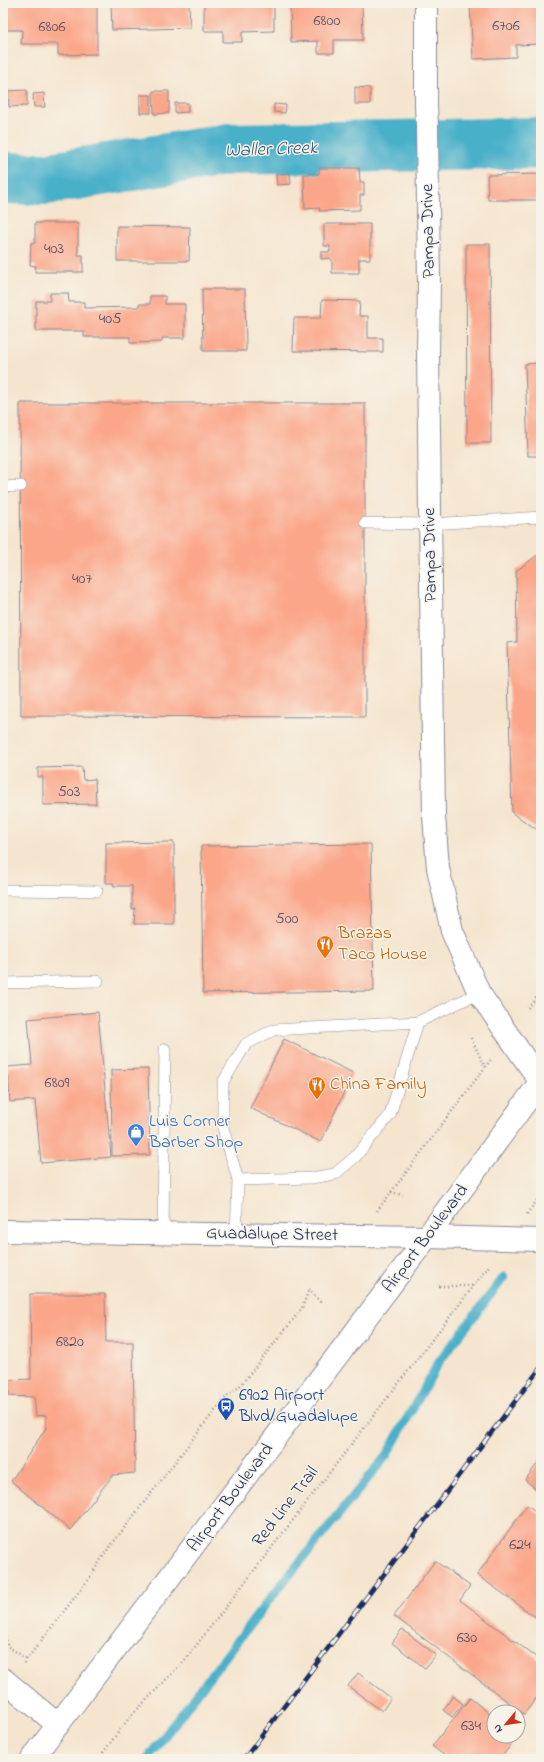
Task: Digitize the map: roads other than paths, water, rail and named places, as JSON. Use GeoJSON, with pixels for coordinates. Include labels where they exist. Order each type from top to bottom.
{"type":"FeatureCollection","features":[{"type":"Feature","properties":{"kind":"street","name":"Pampa Drive"},"geometry":{"type":"LineString","coordinates":[[426,3],[429,283],[428,356],[434,816],[438,868],[452,931],[479,993],[541,1081]]}},
{"type":"Feature","properties":{"kind":"street","name":"Airport Boulevard"},"geometry":{"type":"LineString","coordinates":[[32,1759],[428,1237],[541,1081]]}},
{"type":"Feature","properties":{"kind":"street","name":"Guadalupe Street"},"geometry":{"type":"LineString","coordinates":[[3,1231],[541,1240]]}},
{"type":"Feature","properties":{"kind":"street"},"geometry":{"type":"LineString","coordinates":[[12,1674],[58,1726]]}},
{"type":"Feature","properties":{"kind":"lane"},"geometry":{"type":"LineString","coordinates":[[3,487],[20,486]]}},
{"type":"Feature","properties":{"kind":"lane"},"geometry":{"type":"LineString","coordinates":[[365,523],[430,524],[541,517]]}},
{"type":"Feature","properties":{"kind":"lane"},"geometry":{"type":"LineString","coordinates":[[3,890],[97,891]]}},
{"type":"Feature","properties":{"kind":"lane"},"geometry":{"type":"LineString","coordinates":[[3,983],[98,981]]}},
{"type":"Feature","properties":{"kind":"lane"},"geometry":{"type":"LineString","coordinates":[[236,1235],[238,1180],[223,1128],[223,1082],[246,1044],[273,1030],[418,1022],[479,993]]}},
{"type":"Feature","properties":{"kind":"lane"},"geometry":{"type":"LineString","coordinates":[[238,1180],[311,1178],[335,1174],[355,1157],[390,1115],[418,1022]]}},
{"type":"Feature","properties":{"kind":"lane"},"geometry":{"type":"LineString","coordinates":[[163,1234],[166,1049]]}},
{"type":"Feature","properties":{"kind":"waterway","name":"Waller Creek"},"geometry":{"type":"LineString","coordinates":[[3,178],[45,179],[230,149],[541,143]]}},
{"type":"Feature","properties":{"kind":"waterway"},"geometry":{"type":"LineString","coordinates":[[147,1759],[265,1605],[386,1456],[439,1362],[504,1277]]}},
{"type":"Feature","properties":{"kind":"railway"},"geometry":{"type":"LineString","coordinates":[[244,1759],[541,1367]]}},
{"type":"Feature","properties":{"kind":"place","name":"Brazas Taco House"},"geometry":{"type":"Point","coordinates":[325,959]}},
{"type":"Feature","properties":{"kind":"place","name":"China Family"},"geometry":{"type":"Point","coordinates":[317,1100]}},
{"type":"Feature","properties":{"kind":"place","name":"Luis Corner Barber Shop"},"geometry":{"type":"Point","coordinates":[136,1147]}},
{"type":"Feature","properties":{"kind":"place","name":"6902 Airport Blvd/Guadalupe"},"geometry":{"type":"Point","coordinates":[226,1421]}}]}
